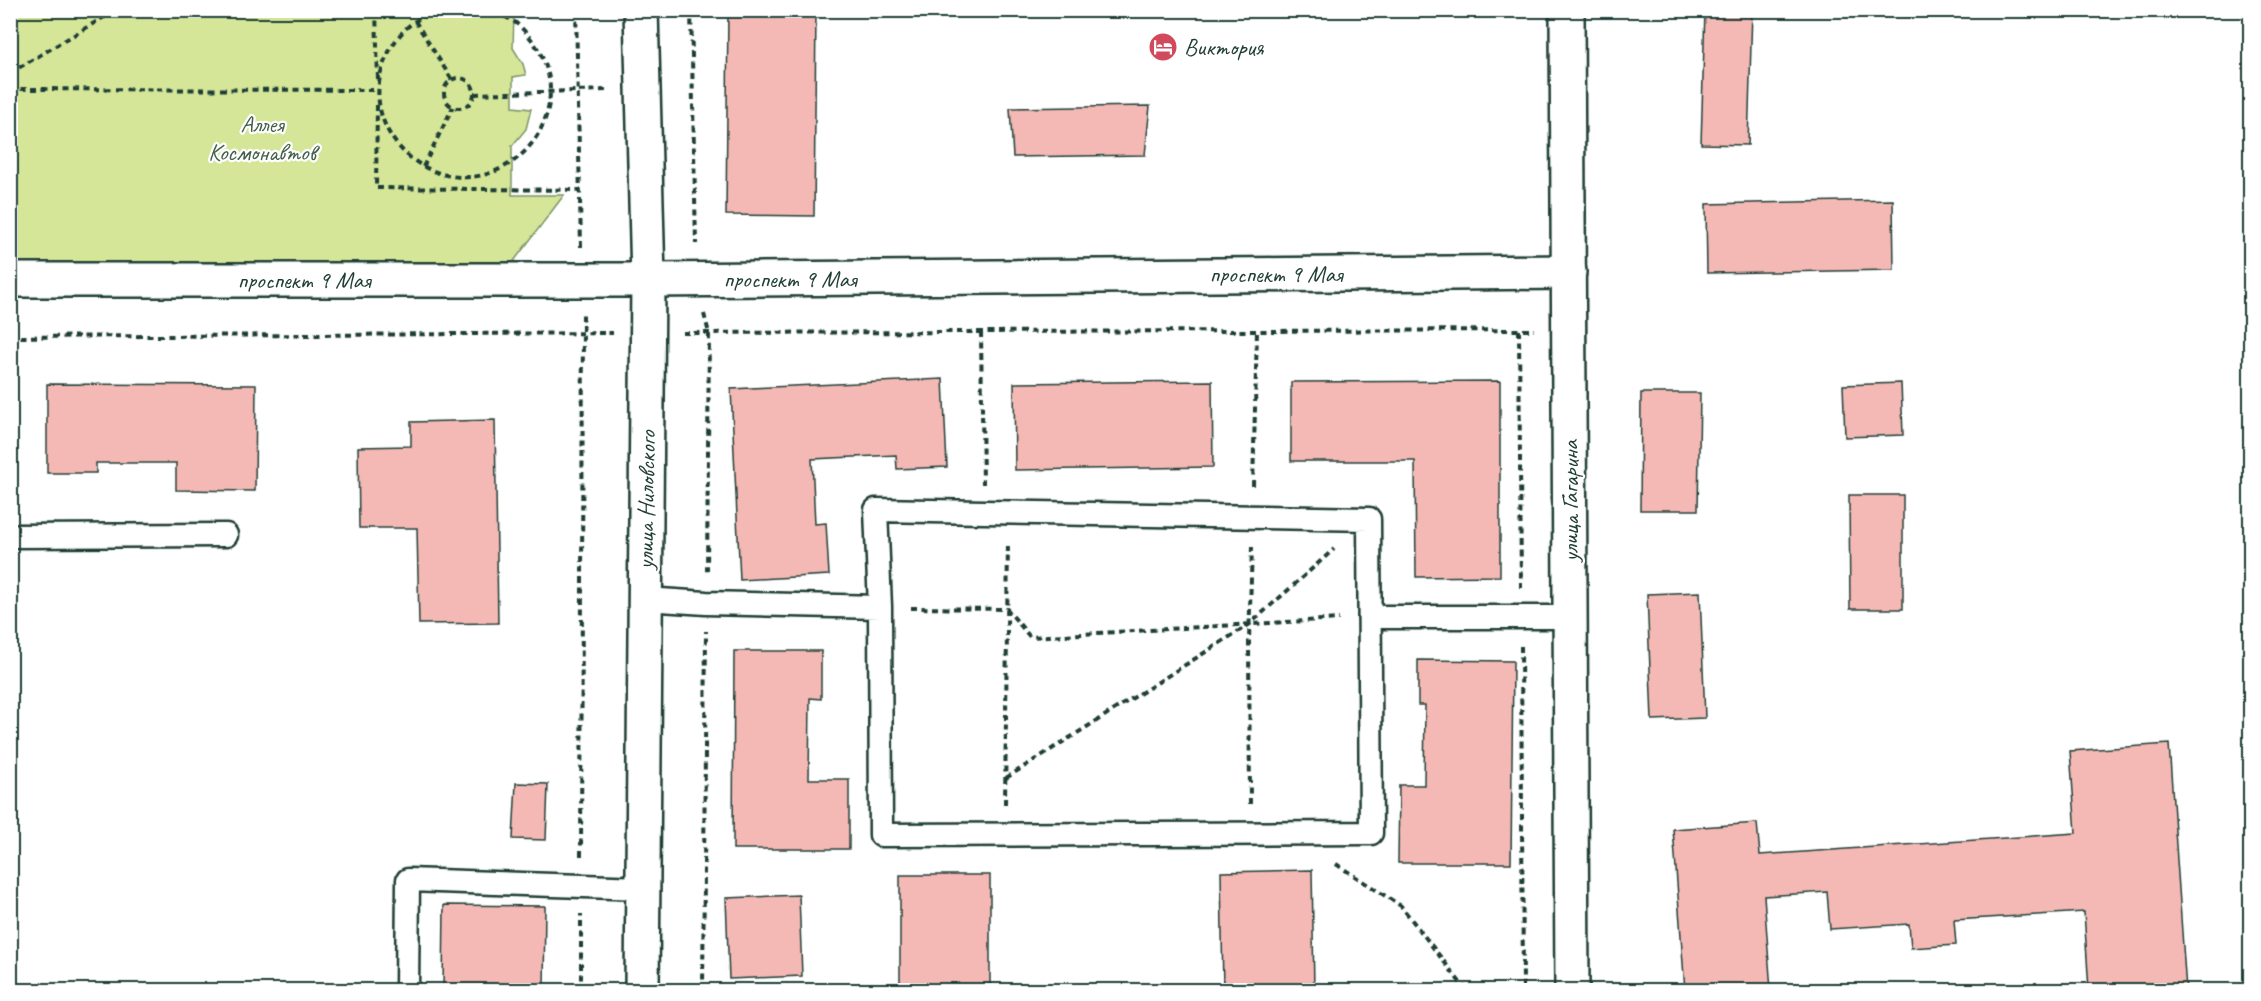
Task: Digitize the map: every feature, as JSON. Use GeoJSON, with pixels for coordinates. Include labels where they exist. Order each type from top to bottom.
{"type":"FeatureCollection","features":[{"type":"Feature","properties":{"kind":"street","name":"улица Ниловского"},"geometry":{"type":"LineString","coordinates":[[641,10],[648,280],[642,990]]}},
{"type":"Feature","properties":{"kind":"street","name":"улица Гагарина"},"geometry":{"type":"LineString","coordinates":[[1568,10],[1572,990]]}},
{"type":"Feature","properties":{"kind":"street","name":"проспект 9 Мая"},"geometry":{"type":"LineString","coordinates":[[10,280],[648,280],[1569,272]]}},
{"type":"Feature","properties":{"kind":"lane"},"geometry":{"type":"LineString","coordinates":[[876,510],[1008,512],[1369,519],[1371,833],[881,835],[880,607],[876,510]]}},
{"type":"Feature","properties":{"kind":"lane"},"geometry":{"type":"LineString","coordinates":[[10,536],[226,535]]}},
{"type":"Feature","properties":{"kind":"lane"},"geometry":{"type":"LineString","coordinates":[[645,599],[706,603],[880,607]]}},
{"type":"Feature","properties":{"kind":"lane"},"geometry":{"type":"LineString","coordinates":[[1370,617],[1570,617]]}},
{"type":"Feature","properties":{"kind":"lane"},"geometry":{"type":"LineString","coordinates":[[407,990],[408,879],[643,888]]}},
{"type":"Feature","properties":{"kind":"path"},"geometry":{"type":"LineString","coordinates":[[10,74],[116,10]]}},
{"type":"Feature","properties":{"kind":"path"},"geometry":{"type":"LineString","coordinates":[[376,10],[378,90],[376,188],[580,190],[576,10]]}},
{"type":"Feature","properties":{"kind":"path"},"geometry":{"type":"LineString","coordinates":[[438,10],[415,21],[396,39],[383,63],[378,90],[380,113],[389,135],[404,153],[423,167],[451,177],[480,176],[508,166],[531,146],[545,120],[550,90],[546,65],[534,42],[515,22],[492,10]]}},
{"type":"Feature","properties":{"kind":"path"},"geometry":{"type":"LineString","coordinates":[[691,10],[696,279],[709,333],[703,990]]}},
{"type":"Feature","properties":{"kind":"path"},"geometry":{"type":"LineString","coordinates":[[415,21],[452,80]]}},
{"type":"Feature","properties":{"kind":"path"},"geometry":{"type":"LineString","coordinates":[[452,80],[467,80],[473,89],[471,103],[463,108],[453,108],[446,101],[445,87],[452,80]]}},
{"type":"Feature","properties":{"kind":"path"},"geometry":{"type":"LineString","coordinates":[[10,89],[378,90]]}},
{"type":"Feature","properties":{"kind":"path"},"geometry":{"type":"LineString","coordinates":[[474,94],[550,90],[643,90]]}},
{"type":"Feature","properties":{"kind":"path"},"geometry":{"type":"LineString","coordinates":[[423,167],[453,108]]}},
{"type":"Feature","properties":{"kind":"path"},"geometry":{"type":"LineString","coordinates":[[1519,330],[1523,990]]}},
{"type":"Feature","properties":{"kind":"path"},"geometry":{"type":"LineString","coordinates":[[10,337],[1569,330]]}},
{"type":"Feature","properties":{"kind":"path"},"geometry":{"type":"LineString","coordinates":[[1253,495],[1257,331]]}},
{"type":"Feature","properties":{"kind":"path"},"geometry":{"type":"LineString","coordinates":[[981,332],[983,484],[1008,512],[1005,835]]}},
{"type":"Feature","properties":{"kind":"path"},"geometry":{"type":"LineString","coordinates":[[581,990],[584,333]]}},
{"type":"Feature","properties":{"kind":"path"},"geometry":{"type":"LineString","coordinates":[[1006,778],[1250,624],[1369,519]]}},
{"type":"Feature","properties":{"kind":"path"},"geometry":{"type":"LineString","coordinates":[[1250,834],[1252,542]]}},
{"type":"Feature","properties":{"kind":"path"},"geometry":{"type":"LineString","coordinates":[[880,607],[1007,609]]}},
{"type":"Feature","properties":{"kind":"path"},"geometry":{"type":"LineString","coordinates":[[1007,609],[1029,637],[1370,617]]}},
{"type":"Feature","properties":{"kind":"path"},"geometry":{"type":"LineString","coordinates":[[1290,834],[1401,906],[1466,990]]}},
{"type":"Feature","properties":{"kind":"green space","name":"Аллея Космонавтов"},"geometry":{"type":"Polygon","coordinates":[[[11,11],[514,11],[513,48],[523,64],[526,75],[513,77],[513,107],[531,109],[526,129],[512,146],[512,195],[564,195],[511,265],[11,265],[11,11]]]}},
{"type":"Feature","properties":{"kind":"building"},"geometry":{"type":"Polygon","coordinates":[[[728,10],[816,10],[814,216],[726,215],[728,10]]]}},
{"type":"Feature","properties":{"kind":"building"},"geometry":{"type":"Polygon","coordinates":[[[1705,10],[1752,10],[1748,145],[1701,144],[1705,10]]]}},
{"type":"Feature","properties":{"kind":"building"},"geometry":{"type":"Polygon","coordinates":[[[1150,106],[1145,155],[1013,157],[1010,108],[1150,106]]]}},
{"type":"Feature","properties":{"kind":"building"},"geometry":{"type":"Polygon","coordinates":[[[1893,200],[1894,270],[1707,273],[1706,204],[1893,200]]]}},
{"type":"Feature","properties":{"kind":"building"},"geometry":{"type":"Polygon","coordinates":[[[943,379],[947,467],[897,469],[896,455],[812,459],[815,524],[826,523],[829,575],[740,580],[731,389],[943,379]]]}},
{"type":"Feature","properties":{"kind":"building"},"geometry":{"type":"Polygon","coordinates":[[[1212,381],[1213,467],[1015,470],[1014,383],[1212,381]]]}},
{"type":"Feature","properties":{"kind":"building"},"geometry":{"type":"Polygon","coordinates":[[[1500,381],[1500,576],[1416,577],[1415,461],[1291,461],[1291,382],[1500,381]]]}},
{"type":"Feature","properties":{"kind":"building"},"geometry":{"type":"Polygon","coordinates":[[[1901,383],[1903,435],[1845,437],[1843,385],[1901,383]]]}},
{"type":"Feature","properties":{"kind":"building"},"geometry":{"type":"Polygon","coordinates":[[[47,384],[256,385],[255,491],[176,490],[176,463],[96,463],[96,473],[47,473],[47,384]]]}},
{"type":"Feature","properties":{"kind":"building"},"geometry":{"type":"Polygon","coordinates":[[[1641,393],[1700,393],[1698,510],[1640,510],[1641,393]]]}},
{"type":"Feature","properties":{"kind":"building"},"geometry":{"type":"Polygon","coordinates":[[[495,420],[498,623],[419,624],[417,528],[359,528],[358,447],[411,446],[411,422],[495,420]]]}},
{"type":"Feature","properties":{"kind":"building"},"geometry":{"type":"Polygon","coordinates":[[[1849,495],[1903,495],[1903,609],[1850,609],[1849,495]]]}},
{"type":"Feature","properties":{"kind":"building"},"geometry":{"type":"Polygon","coordinates":[[[1700,592],[1705,718],[1652,720],[1647,594],[1700,592]]]}},
{"type":"Feature","properties":{"kind":"building"},"geometry":{"type":"Polygon","coordinates":[[[734,651],[821,651],[821,699],[810,698],[809,779],[849,779],[849,849],[733,849],[734,651]]]}},
{"type":"Feature","properties":{"kind":"building"},"geometry":{"type":"Polygon","coordinates":[[[1418,660],[1513,661],[1511,863],[1398,863],[1399,785],[1424,785],[1425,705],[1418,705],[1418,660]]]}},
{"type":"Feature","properties":{"kind":"building"},"geometry":{"type":"Polygon","coordinates":[[[2169,744],[2186,990],[2089,990],[2084,912],[1954,920],[1956,945],[1911,948],[1909,924],[1830,929],[1827,892],[1764,896],[1771,990],[1685,990],[1673,829],[1757,823],[1760,855],[2076,833],[2070,751],[2169,744]]]}},
{"type":"Feature","properties":{"kind":"building"},"geometry":{"type":"Polygon","coordinates":[[[516,783],[548,784],[546,840],[513,839],[516,783]]]}},
{"type":"Feature","properties":{"kind":"building"},"geometry":{"type":"Polygon","coordinates":[[[1312,870],[1314,990],[1223,990],[1221,872],[1312,870]]]}},
{"type":"Feature","properties":{"kind":"building"},"geometry":{"type":"Polygon","coordinates":[[[900,875],[990,875],[990,990],[900,990],[900,875]]]}},
{"type":"Feature","properties":{"kind":"building"},"geometry":{"type":"Polygon","coordinates":[[[799,895],[802,976],[729,979],[726,898],[799,895]]]}},
{"type":"Feature","properties":{"kind":"building"},"geometry":{"type":"Polygon","coordinates":[[[444,905],[545,906],[544,990],[443,990],[444,905]]]}},
{"type":"Feature","properties":{"kind":"place","name":"Виктория"},"geometry":{"type":"Point","coordinates":[1163,47]}}]}
